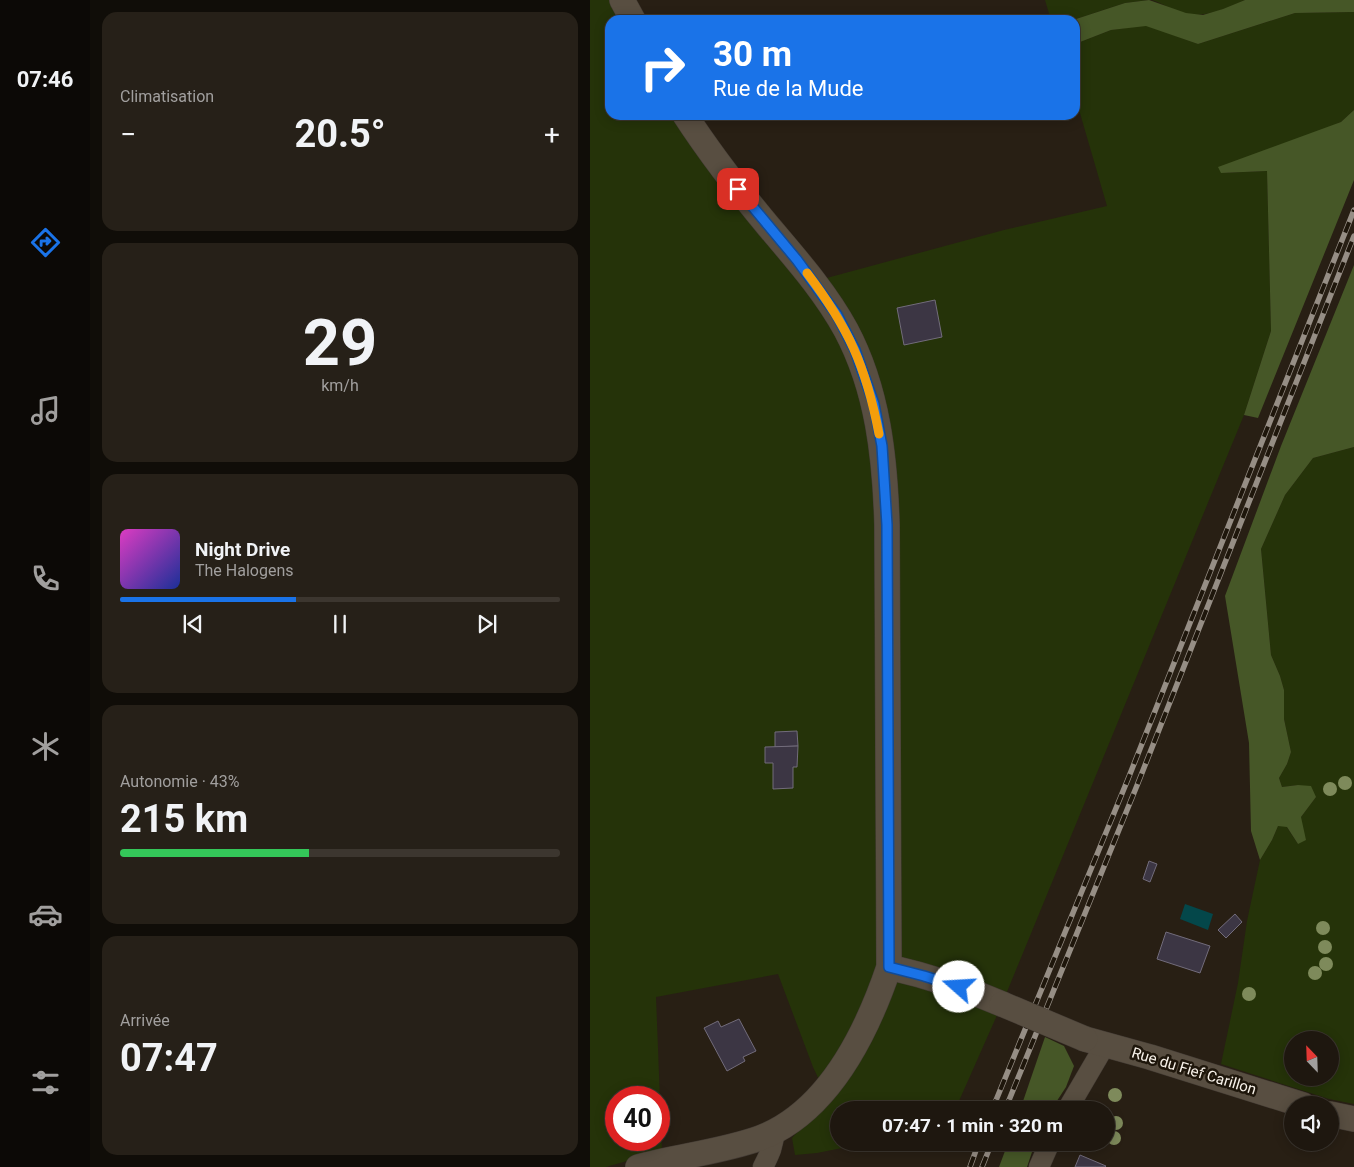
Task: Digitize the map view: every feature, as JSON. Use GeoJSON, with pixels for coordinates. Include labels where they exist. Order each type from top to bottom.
{"type":"FeatureCollection","features":[{"type":"Feature","properties":{"kind":"street"},"geometry":{"type":"LineString","coordinates":[[622,0],[630,15]]}},
{"type":"Feature","properties":{"kind":"street"},"geometry":{"type":"LineString","coordinates":[[638,1167],[739,1144],[774,1132],[790,1123],[823,1093],[857,1040],[880,992],[889,967],[887,525],[882,446],[874,404],[859,358],[837,315],[797,260],[717,162],[688,120]]}},
{"type":"Feature","properties":{"kind":"street","name":"Rue du Fief Carillon"},"geometry":{"type":"LineString","coordinates":[[889,967],[976,993],[1095,1042],[1150,1057],[1284,1099]]}},
{"type":"Feature","properties":{"kind":"street"},"geometry":{"type":"LineString","coordinates":[[1071,1101],[1095,1042]]}},
{"type":"Feature","properties":{"kind":"street"},"geometry":{"type":"LineString","coordinates":[[1339,1116],[1354,1118]]}},
{"type":"Feature","properties":{"kind":"street"},"geometry":{"type":"LineString","coordinates":[[763,1167],[771,1152],[774,1132]]}},
{"type":"Feature","properties":{"kind":"street"},"geometry":{"type":"LineString","coordinates":[[1039,1167],[1046,1151]]}},
{"type":"Feature","properties":{"kind":"green space"},"geometry":{"type":"Polygon","coordinates":[[[590,0],[623,0],[637,15],[605,15],[605,120],[698,120],[823,279],[1004,230],[1107,206],[1080,113],[1080,42],[1111,30],[1146,25],[1198,44],[1295,13],[1354,12],[1354,110],[1341,122],[1221,173],[1267,171],[1271,331],[1244,415],[1002,1004],[959,1101],[830,1101],[830,1150],[795,1155],[792,1138],[828,1099],[813,1067],[778,974],[656,997],[659,1086],[605,1086],[605,1151],[662,1151],[606,1167],[590,1167],[590,0]]]}},
{"type":"Feature","properties":{"kind":"green space"},"geometry":{"type":"Polygon","coordinates":[[[1045,0],[1149,0],[1125,3],[1080,18],[1080,15],[1050,15],[1045,0]]]}},
{"type":"Feature","properties":{"kind":"green space"},"geometry":{"type":"Polygon","coordinates":[[[1149,0],[1186,13],[1203,15],[1245,0],[1354,0],[1354,12],[1295,13],[1198,44],[1146,26],[1111,30],[1080,42],[1080,18],[1125,3],[1149,0]]]}},
{"type":"Feature","properties":{"kind":"green space"},"geometry":{"type":"Polygon","coordinates":[[[1152,0],[1245,0],[1215,12],[1200,15],[1181,12],[1152,0]]]}},
{"type":"Feature","properties":{"kind":"green space"},"geometry":{"type":"Polygon","coordinates":[[[1354,110],[1354,180],[1258,418],[1244,415],[1271,331],[1267,171],[1221,173],[1218,167],[1341,122],[1354,110]]]}},
{"type":"Feature","properties":{"kind":"green space"},"geometry":{"type":"Polygon","coordinates":[[[1354,265],[1354,447],[1313,458],[1285,495],[1261,549],[1271,655],[1284,690],[1284,719],[1291,752],[1279,778],[1282,787],[1311,786],[1316,797],[1301,817],[1306,840],[1298,844],[1287,827],[1278,826],[1260,860],[1251,831],[1249,743],[1225,596],[1281,446],[1354,265]]]}},
{"type":"Feature","properties":{"kind":"green space"},"geometry":{"type":"Polygon","coordinates":[[[1354,447],[1354,1104],[1339,1101],[1339,1096],[1320,1096],[1289,1086],[1339,1086],[1339,1031],[1284,1031],[1284,1084],[1221,1064],[1260,860],[1278,826],[1286,826],[1298,844],[1301,817],[1316,797],[1298,785],[1282,787],[1279,778],[1291,752],[1284,719],[1284,690],[1271,655],[1261,549],[1285,495],[1313,458],[1354,447]]]}},
{"type":"Feature","properties":{"kind":"green space"},"geometry":{"type":"Polygon","coordinates":[[[1045,1037],[1064,1046],[1074,1066],[1066,1087],[1057,1101],[1023,1101],[1045,1037]]]}},
{"type":"Feature","properties":{"kind":"green space"},"geometry":{"type":"Polygon","coordinates":[[[1005,1151],[1032,1151],[1027,1167],[999,1167],[1005,1151]]]}},
{"type":"Feature","properties":{"kind":"water"},"geometry":{"type":"Polygon","coordinates":[[[1185,904],[1213,914],[1208,930],[1180,919],[1185,904]]]}},
{"type":"Feature","properties":{"kind":"building"},"geometry":{"type":"Polygon","coordinates":[[[935,300],[942,337],[904,345],[897,308],[935,300]]]}},
{"type":"Feature","properties":{"kind":"building"},"geometry":{"type":"Polygon","coordinates":[[[797,731],[798,746],[775,747],[775,732],[797,731]]]}},
{"type":"Feature","properties":{"kind":"building"},"geometry":{"type":"Polygon","coordinates":[[[798,746],[797,767],[793,767],[793,788],[773,789],[773,763],[765,763],[765,747],[798,746]]]}},
{"type":"Feature","properties":{"kind":"building"},"geometry":{"type":"Polygon","coordinates":[[[1149,861],[1157,864],[1150,882],[1143,879],[1149,861]]]}},
{"type":"Feature","properties":{"kind":"building"},"geometry":{"type":"Polygon","coordinates":[[[1235,914],[1242,922],[1226,938],[1218,930],[1235,914]]]}},
{"type":"Feature","properties":{"kind":"building"},"geometry":{"type":"Polygon","coordinates":[[[1166,932],[1210,946],[1200,973],[1157,959],[1166,932]]]}},
{"type":"Feature","properties":{"kind":"building"},"geometry":{"type":"Polygon","coordinates":[[[739,1019],[756,1051],[743,1057],[745,1061],[727,1071],[704,1028],[718,1021],[721,1027],[739,1019]]]}},
{"type":"Feature","properties":{"kind":"building"},"geometry":{"type":"Polygon","coordinates":[[[1080,1155],[1106,1166],[1075,1167],[1080,1155]]]}},
{"type":"Feature","properties":{"kind":"railway"},"geometry":{"type":"LineString","coordinates":[[996,1101],[1128,779],[1354,210]]}},
{"type":"Feature","properties":{"kind":"railway"},"geometry":{"type":"LineString","coordinates":[[1009,1101],[1138,783],[1354,236]]}},
{"type":"Feature","properties":{"kind":"railway"},"geometry":{"type":"LineString","coordinates":[[970,1167],[976,1151]]}},
{"type":"Feature","properties":{"kind":"railway"},"geometry":{"type":"LineString","coordinates":[[982,1167],[988,1151]]}},
{"type":"Feature","properties":{"kind":"slow traffic"},"geometry":{"type":"LineString","coordinates":[[807,273],[847,332],[862,366],[874,404],[879,434]]}},
{"type":"Feature","properties":{"kind":"route"},"geometry":{"type":"LineString","coordinates":[[738,189],[797,260],[837,315],[862,366],[874,404],[882,446],[887,525],[889,967],[959,987]]}}]}
